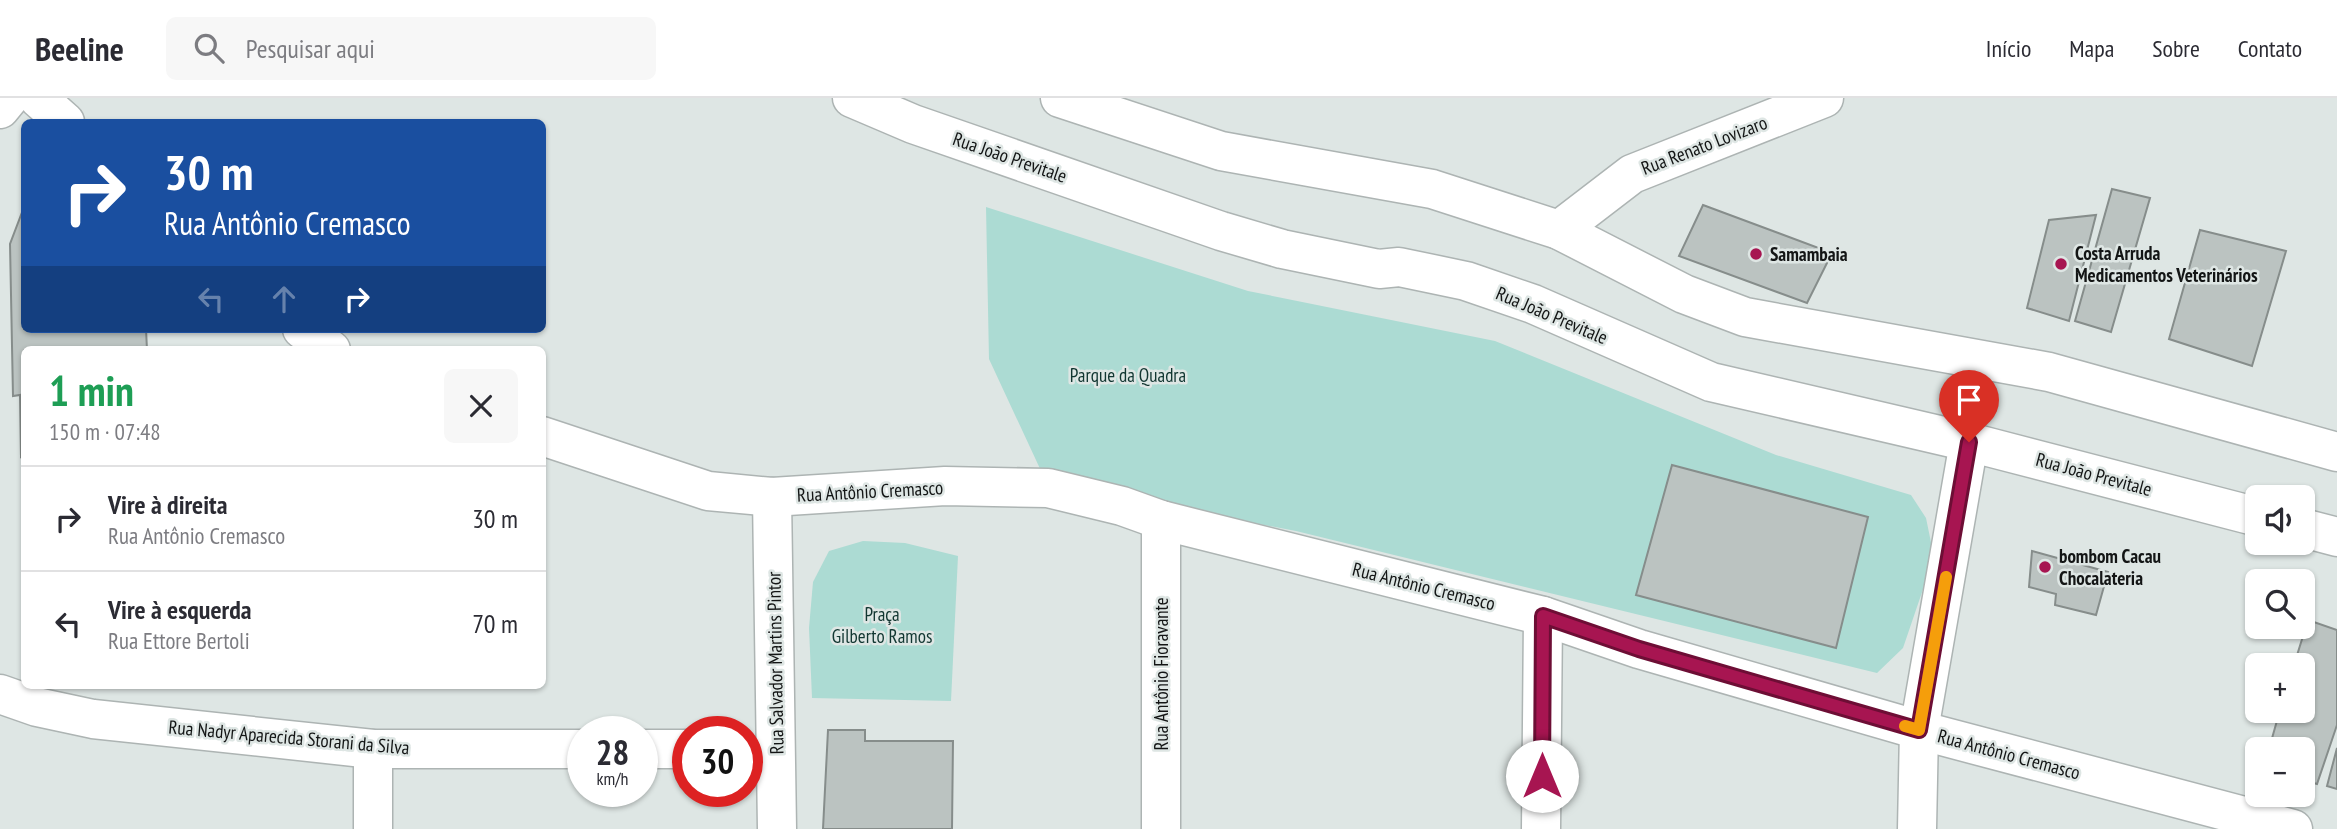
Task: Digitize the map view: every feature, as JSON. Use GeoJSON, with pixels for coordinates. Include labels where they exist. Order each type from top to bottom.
{"type":"FeatureCollection","features":[{"type":"Feature","properties":{"kind":"street"},"geometry":{"type":"LineString","coordinates":[[0,109],[9,98]]}},
{"type":"Feature","properties":{"kind":"street"},"geometry":{"type":"LineString","coordinates":[[38,98],[62,119]]}},
{"type":"Feature","properties":{"kind":"street","name":"Rua João Previtale"},"geometry":{"type":"LineString","coordinates":[[852,98],[913,124],[1221,231],[1282,249],[1379,268],[1399,267],[1480,286],[1532,304],[1711,382],[1969,442],[2245,514]]}},
{"type":"Feature","properties":{"kind":"street"},"geometry":{"type":"LineString","coordinates":[[1060,98],[1221,151],[1432,189],[1559,230],[1684,294],[1745,317],[2049,372],[2337,452]]}},
{"type":"Feature","properties":{"kind":"street","name":"Rua Renato Lovizaro"},"geometry":{"type":"LineString","coordinates":[[1559,230],[1632,174],[1824,98]]}},
{"type":"Feature","properties":{"kind":"street"},"geometry":{"type":"LineString","coordinates":[[308,333],[325,346]]}},
{"type":"Feature","properties":{"kind":"street","name":"Rua Antônio Cremasco"},"geometry":{"type":"LineString","coordinates":[[546,437],[708,491],[772,497],[945,486],[1048,488],[1122,506],[1161,520],[1543,616],[1639,649],[1919,730],[2292,829]]}},
{"type":"Feature","properties":{"kind":"street"},"geometry":{"type":"LineString","coordinates":[[1917,829],[1919,730],[1969,442]]}},
{"type":"Feature","properties":{"kind":"street","name":"Rua Salvador Martins Pintor"},"geometry":{"type":"LineString","coordinates":[[763,725],[772,497]]}},
{"type":"Feature","properties":{"kind":"street","name":"Rua Antônio Fioravante"},"geometry":{"type":"LineString","coordinates":[[1161,520],[1161,829]]}},
{"type":"Feature","properties":{"kind":"street"},"geometry":{"type":"LineString","coordinates":[[2315,531],[2337,537]]}},
{"type":"Feature","properties":{"kind":"street"},"geometry":{"type":"LineString","coordinates":[[1541,829],[1543,616]]}},
{"type":"Feature","properties":{"kind":"street","name":"Rua Nadyr Aparecida Storani da Silva"},"geometry":{"type":"LineString","coordinates":[[0,694],[37,707],[93,719],[373,749],[567,749]]}},
{"type":"Feature","properties":{"kind":"street"},"geometry":{"type":"LineString","coordinates":[[373,749],[373,829]]}},
{"type":"Feature","properties":{"kind":"street","name":"Rua Salvador Martins Pintor"},"geometry":{"type":"LineString","coordinates":[[763,755],[777,829]]}},
{"type":"Feature","properties":{"kind":"green space","name":"Parque da Quadra"},"geometry":{"type":"Polygon","coordinates":[[[986,207],[1248,291],[1495,341],[1776,455],[1911,495],[1926,518],[1934,557],[1903,648],[1877,673],[1296,531],[1148,503],[1042,473],[989,359],[986,207]]]}},
{"type":"Feature","properties":{"kind":"green space","name":"Praça Gilberto Ramos"},"geometry":{"type":"Polygon","coordinates":[[[863,541],[905,543],[958,556],[951,701],[812,698],[809,628],[813,582],[829,551],[863,541]]]}},
{"type":"Feature","properties":{"kind":"building"},"geometry":{"type":"Polygon","coordinates":[[[2112,189],[2150,198],[2111,332],[2075,321],[2112,189]]]}},
{"type":"Feature","properties":{"kind":"building","name":"Samambaia"},"geometry":{"type":"Polygon","coordinates":[[[1703,205],[1832,253],[1807,303],[1679,256],[1703,205]]]}},
{"type":"Feature","properties":{"kind":"building"},"geometry":{"type":"Polygon","coordinates":[[[21,215],[21,333],[146,333],[147,346],[21,346],[21,457],[20,395],[13,396],[10,244],[21,215]]]}},
{"type":"Feature","properties":{"kind":"building","name":"Costa Arruda Medicamentos Veterinários"},"geometry":{"type":"Polygon","coordinates":[[[2096,215],[2069,321],[2027,308],[2049,220],[2096,215]]]}},
{"type":"Feature","properties":{"kind":"building"},"geometry":{"type":"Polygon","coordinates":[[[2200,230],[2286,251],[2252,366],[2169,339],[2200,230]]]}},
{"type":"Feature","properties":{"kind":"building"},"geometry":{"type":"Polygon","coordinates":[[[1672,465],[1868,517],[1836,648],[1636,595],[1672,465]]]}},
{"type":"Feature","properties":{"kind":"building"},"geometry":{"type":"Polygon","coordinates":[[[2032,551],[2108,572],[2096,615],[2055,605],[2056,594],[2029,587],[2032,551]]]}},
{"type":"Feature","properties":{"kind":"building"},"geometry":{"type":"Polygon","coordinates":[[[2315,622],[2337,630],[2337,725],[2317,784],[2315,737],[2272,737],[2276,723],[2315,723],[2315,653],[2298,653],[2302,639],[2315,639],[2315,622]]]}},
{"type":"Feature","properties":{"kind":"building"},"geometry":{"type":"Polygon","coordinates":[[[828,730],[865,730],[865,741],[953,741],[952,829],[823,829],[828,730]]]}},
{"type":"Feature","properties":{"kind":"building"},"geometry":{"type":"Polygon","coordinates":[[[2337,748],[2337,789],[2327,786],[2337,748]]]}},
{"type":"Feature","properties":{"kind":"slow traffic"},"geometry":{"type":"LineString","coordinates":[[1905,726],[1919,730],[1946,577]]}},
{"type":"Feature","properties":{"kind":"place","name":"Samambaia"},"geometry":{"type":"Point","coordinates":[1756,254]}},
{"type":"Feature","properties":{"kind":"place","name":"Costa Arruda Medicamentos Veterinários"},"geometry":{"type":"Point","coordinates":[2061,264]}},
{"type":"Feature","properties":{"kind":"place","name":"bombom Cacau Chocalateria"},"geometry":{"type":"Point","coordinates":[2045,567]}},
{"type":"Feature","properties":{"kind":"route"},"geometry":{"type":"LineString","coordinates":[[1542,776],[1543,616],[1639,649],[1919,730],[1969,442]]}}]}
